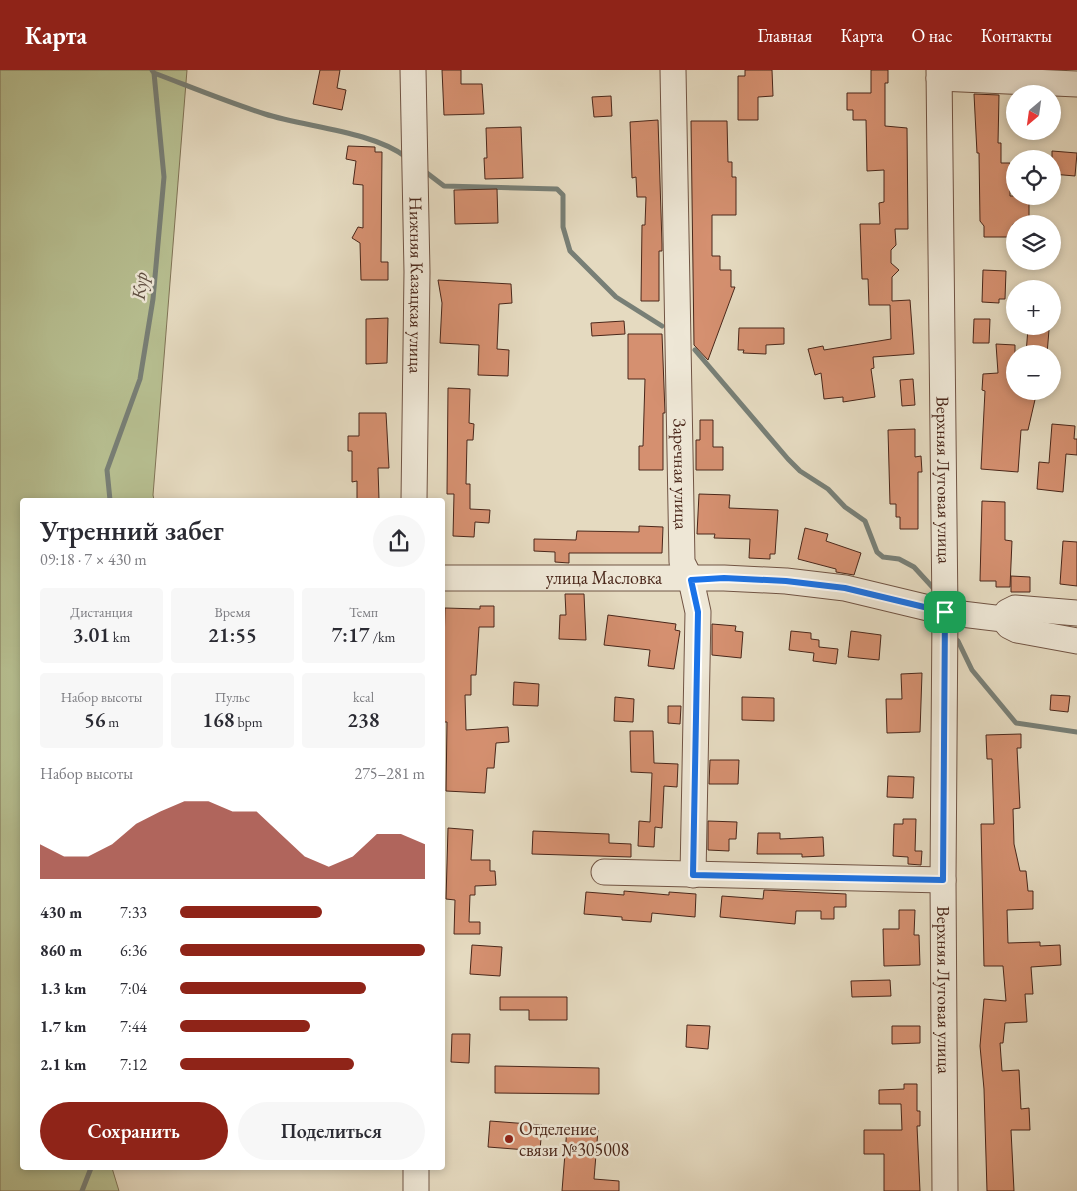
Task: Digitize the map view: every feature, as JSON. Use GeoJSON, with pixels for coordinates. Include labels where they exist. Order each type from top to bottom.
{"type":"FeatureCollection","features":[{"type":"Feature","properties":{"kind":"street","name":"Нижняя Казацкая улица"},"geometry":{"type":"LineString","coordinates":[[412,70],[417,272],[414,498]]}},
{"type":"Feature","properties":{"kind":"street","name":"Заречная улица"},"geometry":{"type":"LineString","coordinates":[[673,70],[682,562],[691,580],[698,612],[693,875]]}},
{"type":"Feature","properties":{"kind":"street"},"geometry":{"type":"LineString","coordinates":[[939,74],[1077,84]]}},
{"type":"Feature","properties":{"kind":"street","name":"Верхняя Луговая улица"},"geometry":{"type":"LineString","coordinates":[[939,74],[945,612],[943,880],[945,1191]]}},
{"type":"Feature","properties":{"kind":"street","name":"улица Масловка"},"geometry":{"type":"LineString","coordinates":[[445,578],[760,580],[825,586],[845,588],[945,612],[1003,619],[1009,626],[1018,630],[1041,636],[1077,640]]}},
{"type":"Feature","properties":{"kind":"street"},"geometry":{"type":"LineString","coordinates":[[1003,619],[1006,612],[1015,608],[1077,613]]}},
{"type":"Feature","properties":{"kind":"street"},"geometry":{"type":"LineString","coordinates":[[604,872],[943,880]]}},
{"type":"Feature","properties":{"kind":"street"},"geometry":{"type":"LineString","coordinates":[[416,1170],[416,1191]]}},
{"type":"Feature","properties":{"kind":"green space"},"geometry":{"type":"Polygon","coordinates":[[[0,70],[187,70],[154,498],[20,498],[20,1170],[113,1170],[119,1191],[0,1191],[0,70]]]}},
{"type":"Feature","properties":{"kind":"building"},"geometry":{"type":"Polygon","coordinates":[[[320,70],[340,70],[337,88],[346,90],[342,110],[313,104],[320,70]]]}},
{"type":"Feature","properties":{"kind":"building"},"geometry":{"type":"Polygon","coordinates":[[[442,70],[461,70],[461,84],[482,84],[484,114],[444,115],[442,70]]]}},
{"type":"Feature","properties":{"kind":"building"},"geometry":{"type":"Polygon","coordinates":[[[745,70],[772,70],[773,96],[758,97],[758,120],[738,120],[738,76],[745,76],[745,70]]]}},
{"type":"Feature","properties":{"kind":"building"},"geometry":{"type":"Polygon","coordinates":[[[871,70],[888,70],[888,83],[885,83],[885,126],[907,128],[908,229],[895,229],[896,245],[891,250],[891,263],[899,270],[892,277],[892,301],[910,300],[914,354],[873,357],[874,368],[871,369],[875,397],[843,402],[843,397],[824,399],[821,373],[815,375],[808,349],[823,346],[824,350],[891,339],[890,305],[869,305],[868,279],[862,279],[860,224],[880,224],[879,203],[884,202],[884,170],[867,171],[866,120],[853,120],[853,110],[847,110],[847,93],[871,93],[871,70]]]}},
{"type":"Feature","properties":{"kind":"building"},"geometry":{"type":"Polygon","coordinates":[[[974,94],[999,95],[998,143],[1001,143],[1001,163],[1006,163],[1006,205],[1029,205],[1029,215],[1006,215],[1006,237],[984,237],[984,226],[980,221],[979,153],[977,153],[974,94]]]}},
{"type":"Feature","properties":{"kind":"building"},"geometry":{"type":"Polygon","coordinates":[[[611,96],[612,116],[594,117],[592,97],[611,96]]]}},
{"type":"Feature","properties":{"kind":"building"},"geometry":{"type":"Polygon","coordinates":[[[658,120],[662,244],[662,251],[659,251],[659,301],[641,301],[642,225],[645,225],[646,197],[637,197],[636,177],[632,178],[630,122],[658,120]]]}},
{"type":"Feature","properties":{"kind":"building"},"geometry":{"type":"Polygon","coordinates":[[[691,121],[727,121],[728,162],[732,162],[732,177],[736,177],[736,215],[712,215],[712,256],[720,256],[720,270],[731,270],[731,287],[735,287],[708,360],[694,345],[691,121]]]}},
{"type":"Feature","properties":{"kind":"building"},"geometry":{"type":"Polygon","coordinates":[[[521,127],[523,178],[485,179],[484,158],[487,158],[486,128],[521,127]]]}},
{"type":"Feature","properties":{"kind":"building"},"geometry":{"type":"Polygon","coordinates":[[[348,146],[375,147],[375,152],[382,152],[381,262],[388,262],[388,280],[361,280],[360,243],[352,238],[358,227],[363,228],[363,185],[353,184],[356,161],[346,159],[348,146]]]}},
{"type":"Feature","properties":{"kind":"building"},"geometry":{"type":"Polygon","coordinates":[[[1061,152],[1077,153],[1075,176],[1061,175],[1061,152]]]}},
{"type":"Feature","properties":{"kind":"building"},"geometry":{"type":"Polygon","coordinates":[[[497,189],[498,223],[455,224],[454,190],[497,189]]]}},
{"type":"Feature","properties":{"kind":"building"},"geometry":{"type":"Polygon","coordinates":[[[983,270],[1006,271],[1005,299],[999,299],[999,303],[982,302],[983,270]]]}},
{"type":"Feature","properties":{"kind":"building"},"geometry":{"type":"Polygon","coordinates":[[[438,280],[511,284],[512,303],[499,304],[497,349],[509,350],[508,376],[478,375],[479,345],[440,343],[442,303],[438,280]]]}},
{"type":"Feature","properties":{"kind":"building"},"geometry":{"type":"Polygon","coordinates":[[[388,318],[387,363],[366,364],[366,319],[388,318]]]}},
{"type":"Feature","properties":{"kind":"building"},"geometry":{"type":"Polygon","coordinates":[[[974,319],[990,319],[989,343],[973,343],[974,319]]]}},
{"type":"Feature","properties":{"kind":"building"},"geometry":{"type":"Polygon","coordinates":[[[624,321],[625,334],[592,336],[591,323],[624,321]]]}},
{"type":"Feature","properties":{"kind":"building"},"geometry":{"type":"Polygon","coordinates":[[[739,328],[784,328],[784,344],[766,345],[766,354],[743,353],[744,350],[738,350],[739,328]]]}},
{"type":"Feature","properties":{"kind":"building"},"geometry":{"type":"Polygon","coordinates":[[[628,334],[662,334],[665,413],[663,413],[663,470],[639,470],[639,446],[643,446],[645,379],[628,379],[628,334]]]}},
{"type":"Feature","properties":{"kind":"building"},"geometry":{"type":"Polygon","coordinates":[[[1027,335],[1049,335],[1048,345],[1027,345],[1027,335]]]}},
{"type":"Feature","properties":{"kind":"building"},"geometry":{"type":"Polygon","coordinates":[[[996,344],[1015,345],[1006,345],[1006,400],[1035,400],[1028,430],[1021,430],[1018,472],[981,469],[985,391],[982,390],[983,374],[998,373],[996,344]]]}},
{"type":"Feature","properties":{"kind":"building"},"geometry":{"type":"Polygon","coordinates":[[[913,379],[915,405],[902,406],[900,380],[913,379]]]}},
{"type":"Feature","properties":{"kind":"building"},"geometry":{"type":"Polygon","coordinates":[[[448,388],[470,389],[469,423],[474,424],[473,440],[467,440],[466,484],[470,484],[470,509],[490,510],[489,523],[475,522],[474,537],[453,536],[454,494],[447,494],[448,388]]]}},
{"type":"Feature","properties":{"kind":"building"},"geometry":{"type":"Polygon","coordinates":[[[359,413],[386,413],[389,468],[378,468],[379,498],[357,498],[357,481],[352,482],[352,451],[348,451],[348,436],[359,436],[359,413]]]}},
{"type":"Feature","properties":{"kind":"building"},"geometry":{"type":"Polygon","coordinates":[[[700,420],[713,420],[713,447],[723,447],[723,470],[696,470],[696,440],[700,440],[700,420]]]}},
{"type":"Feature","properties":{"kind":"building"},"geometry":{"type":"Polygon","coordinates":[[[1052,424],[1075,426],[1074,439],[1077,439],[1077,455],[1066,454],[1063,492],[1037,489],[1039,462],[1049,463],[1052,424]]]}},
{"type":"Feature","properties":{"kind":"building"},"geometry":{"type":"Polygon","coordinates":[[[915,429],[915,457],[921,456],[922,472],[918,472],[918,529],[900,529],[900,517],[896,517],[896,504],[890,504],[888,430],[915,429]]]}},
{"type":"Feature","properties":{"kind":"building"},"geometry":{"type":"Polygon","coordinates":[[[699,494],[730,495],[729,508],[778,510],[775,554],[770,554],[770,559],[749,558],[750,539],[714,538],[715,534],[697,534],[699,494]]]}},
{"type":"Feature","properties":{"kind":"building"},"geometry":{"type":"Polygon","coordinates":[[[982,501],[1005,502],[1005,540],[1012,541],[1010,587],[996,587],[996,581],[980,581],[982,501]]]}},
{"type":"Feature","properties":{"kind":"building"},"geometry":{"type":"Polygon","coordinates":[[[639,526],[663,527],[662,553],[569,553],[569,563],[555,562],[555,552],[534,551],[534,539],[576,540],[577,531],[639,532],[639,526]]]}},
{"type":"Feature","properties":{"kind":"building"},"geometry":{"type":"Polygon","coordinates":[[[805,528],[828,534],[826,541],[861,553],[854,575],[836,572],[836,569],[798,559],[805,528]]]}},
{"type":"Feature","properties":{"kind":"building"},"geometry":{"type":"Polygon","coordinates":[[[1063,541],[1077,542],[1077,586],[1060,584],[1063,541]]]}},
{"type":"Feature","properties":{"kind":"building"},"geometry":{"type":"Polygon","coordinates":[[[1011,576],[1030,577],[1030,592],[1011,592],[1011,576]]]}},
{"type":"Feature","properties":{"kind":"building"},"geometry":{"type":"Polygon","coordinates":[[[565,594],[584,594],[586,640],[559,639],[560,615],[566,615],[565,594]]]}},
{"type":"Feature","properties":{"kind":"building"},"geometry":{"type":"Polygon","coordinates":[[[480,606],[494,606],[494,627],[479,627],[476,675],[471,675],[471,695],[465,695],[466,730],[508,727],[509,742],[496,743],[494,768],[487,768],[485,793],[446,791],[445,608],[480,609],[480,606]]]}},
{"type":"Feature","properties":{"kind":"building"},"geometry":{"type":"Polygon","coordinates":[[[608,615],[676,624],[675,630],[680,631],[674,669],[648,666],[650,650],[604,645],[608,615]]]}},
{"type":"Feature","properties":{"kind":"building"},"geometry":{"type":"Polygon","coordinates":[[[712,624],[736,626],[735,631],[743,632],[741,658],[712,655],[712,624]]]}},
{"type":"Feature","properties":{"kind":"building"},"geometry":{"type":"Polygon","coordinates":[[[791,631],[811,633],[811,639],[819,640],[819,647],[838,649],[836,664],[813,661],[814,653],[789,650],[791,631]]]}},
{"type":"Feature","properties":{"kind":"building"},"geometry":{"type":"Polygon","coordinates":[[[851,631],[881,635],[879,660],[848,657],[851,631]]]}},
{"type":"Feature","properties":{"kind":"building"},"geometry":{"type":"Polygon","coordinates":[[[922,673],[920,732],[887,733],[886,699],[902,699],[901,674],[922,673]]]}},
{"type":"Feature","properties":{"kind":"building"},"geometry":{"type":"Polygon","coordinates":[[[514,682],[539,684],[538,706],[513,705],[514,682]]]}},
{"type":"Feature","properties":{"kind":"building"},"geometry":{"type":"Polygon","coordinates":[[[1051,695],[1070,696],[1068,712],[1050,710],[1051,695]]]}},
{"type":"Feature","properties":{"kind":"building"},"geometry":{"type":"Polygon","coordinates":[[[615,697],[634,699],[633,722],[614,721],[615,697]]]}},
{"type":"Feature","properties":{"kind":"building"},"geometry":{"type":"Polygon","coordinates":[[[742,697],[774,698],[774,721],[742,720],[742,697]]]}},
{"type":"Feature","properties":{"kind":"building"},"geometry":{"type":"Polygon","coordinates":[[[668,706],[681,706],[680,724],[668,723],[668,706]]]}},
{"type":"Feature","properties":{"kind":"building"},"geometry":{"type":"Polygon","coordinates":[[[630,731],[653,731],[654,763],[678,764],[677,787],[664,786],[662,828],[655,827],[654,847],[638,846],[639,821],[650,822],[652,773],[631,772],[630,731]]]}},
{"type":"Feature","properties":{"kind":"building"},"geometry":{"type":"Polygon","coordinates":[[[1021,734],[1021,748],[1017,748],[1020,808],[1013,809],[1014,844],[1020,871],[1026,871],[1028,891],[1033,891],[1033,909],[1007,910],[1008,943],[1040,942],[1040,946],[1060,945],[1061,965],[1031,967],[1033,994],[1025,994],[1027,1022],[1005,1023],[1003,1043],[1000,1043],[1002,1071],[1019,1070],[1021,1109],[1029,1108],[1030,1130],[1011,1130],[1014,1191],[987,1191],[984,1089],[980,1046],[984,999],[1006,1001],[1003,966],[984,966],[981,824],[994,824],[992,759],[987,759],[986,735],[1021,734]]]}},
{"type":"Feature","properties":{"kind":"building"},"geometry":{"type":"Polygon","coordinates":[[[710,760],[739,760],[738,784],[709,784],[710,760]]]}},
{"type":"Feature","properties":{"kind":"building"},"geometry":{"type":"Polygon","coordinates":[[[888,776],[914,777],[913,798],[887,797],[888,776]]]}},
{"type":"Feature","properties":{"kind":"building"},"geometry":{"type":"Polygon","coordinates":[[[903,819],[916,819],[915,851],[922,851],[921,865],[908,864],[908,857],[893,856],[894,824],[903,824],[903,819]]]}},
{"type":"Feature","properties":{"kind":"building"},"geometry":{"type":"Polygon","coordinates":[[[708,821],[737,822],[736,839],[729,839],[729,851],[708,850],[708,821]]]}},
{"type":"Feature","properties":{"kind":"building"},"geometry":{"type":"Polygon","coordinates":[[[448,828],[473,830],[471,860],[490,860],[490,871],[495,871],[496,885],[475,886],[475,895],[470,895],[469,922],[480,922],[480,934],[454,934],[455,900],[446,899],[448,828]]]}},
{"type":"Feature","properties":{"kind":"building"},"geometry":{"type":"Polygon","coordinates":[[[533,831],[609,834],[609,843],[631,844],[631,857],[532,854],[533,831]]]}},
{"type":"Feature","properties":{"kind":"building"},"geometry":{"type":"Polygon","coordinates":[[[758,833],[780,833],[780,839],[823,837],[824,856],[802,857],[802,854],[757,854],[758,833]]]}},
{"type":"Feature","properties":{"kind":"building"},"geometry":{"type":"Polygon","coordinates":[[[764,890],[846,894],[846,907],[834,907],[834,919],[821,919],[821,911],[796,911],[795,924],[720,917],[722,896],[763,899],[764,890]]]}},
{"type":"Feature","properties":{"kind":"building"},"geometry":{"type":"Polygon","coordinates":[[[624,891],[669,895],[669,892],[696,894],[695,917],[652,913],[651,922],[622,920],[622,917],[584,914],[586,892],[624,895],[624,891]]]}},
{"type":"Feature","properties":{"kind":"building"},"geometry":{"type":"Polygon","coordinates":[[[899,910],[915,910],[914,935],[919,935],[920,965],[884,966],[883,929],[899,929],[899,910]]]}},
{"type":"Feature","properties":{"kind":"building"},"geometry":{"type":"Polygon","coordinates":[[[472,945],[502,947],[500,976],[470,974],[472,945]]]}},
{"type":"Feature","properties":{"kind":"building"},"geometry":{"type":"Polygon","coordinates":[[[890,980],[891,996],[852,997],[851,981],[890,980]]]}},
{"type":"Feature","properties":{"kind":"building"},"geometry":{"type":"Polygon","coordinates":[[[500,997],[567,997],[567,1020],[529,1020],[529,1010],[500,1010],[500,997]]]}},
{"type":"Feature","properties":{"kind":"building"},"geometry":{"type":"Polygon","coordinates":[[[687,1025],[710,1026],[708,1049],[686,1047],[687,1025]]]}},
{"type":"Feature","properties":{"kind":"building"},"geometry":{"type":"Polygon","coordinates":[[[892,1026],[920,1026],[920,1043],[892,1044],[892,1026]]]}},
{"type":"Feature","properties":{"kind":"building"},"geometry":{"type":"Polygon","coordinates":[[[452,1034],[470,1034],[469,1063],[451,1062],[452,1034]]]}},
{"type":"Feature","properties":{"kind":"building"},"geometry":{"type":"Polygon","coordinates":[[[495,1066],[599,1068],[599,1094],[495,1093],[495,1066]]]}},
{"type":"Feature","properties":{"kind":"building"},"geometry":{"type":"Polygon","coordinates":[[[904,1084],[917,1084],[917,1111],[920,1111],[920,1126],[917,1126],[920,1191],[884,1191],[884,1154],[864,1154],[864,1130],[902,1130],[901,1104],[879,1104],[879,1090],[904,1089],[904,1084]]]}},
{"type":"Feature","properties":{"kind":"building"},"geometry":{"type":"Polygon","coordinates":[[[490,1121],[542,1125],[540,1151],[488,1147],[490,1121]]]}},
{"type":"Feature","properties":{"kind":"building"},"geometry":{"type":"Polygon","coordinates":[[[567,1128],[598,1130],[594,1179],[619,1181],[619,1191],[562,1191],[567,1128]]]}},
{"type":"Feature","properties":{"kind":"waterway","name":"Кур"},"geometry":{"type":"LineString","coordinates":[[110,498],[107,470],[140,379],[153,299],[164,177],[154,73],[152,70]]}},
{"type":"Feature","properties":{"kind":"waterway"},"geometry":{"type":"LineString","coordinates":[[154,73],[281,119],[357,135],[392,148],[406,157]]}},
{"type":"Feature","properties":{"kind":"waterway"},"geometry":{"type":"LineString","coordinates":[[423,170],[444,186],[557,189],[563,195],[563,227],[570,251],[616,297],[662,326]]}},
{"type":"Feature","properties":{"kind":"waterway"},"geometry":{"type":"LineString","coordinates":[[695,350],[788,459],[800,471],[828,489],[845,507],[865,521],[877,552],[883,557],[899,559],[914,567],[936,591]]}},
{"type":"Feature","properties":{"kind":"waterway"},"geometry":{"type":"LineString","coordinates":[[953,637],[958,641],[972,670],[1016,723],[1077,732]]}},
{"type":"Feature","properties":{"kind":"waterway","name":"Кур"},"geometry":{"type":"LineString","coordinates":[[82,1191],[90,1170]]}},
{"type":"Feature","properties":{"kind":"place","name":"Отделение связи №305008"},"geometry":{"type":"Point","coordinates":[509,1139]}},
{"type":"Feature","properties":{"kind":"route"},"geometry":{"type":"LineString","coordinates":[[724,578],[786,581],[845,588],[945,612],[943,880],[693,875],[698,612],[691,580],[724,578]]}}]}
